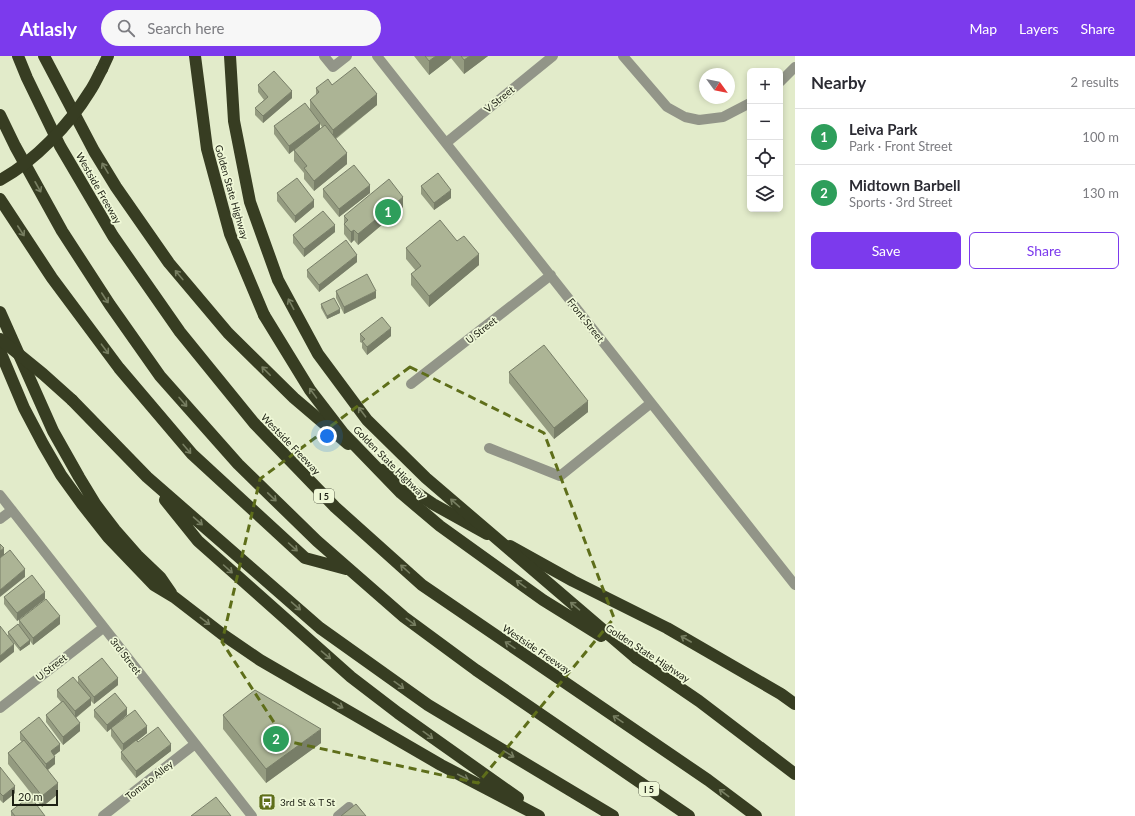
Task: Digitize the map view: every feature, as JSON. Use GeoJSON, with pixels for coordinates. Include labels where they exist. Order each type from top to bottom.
{"type":"FeatureCollection","features":[{"type":"Feature","properties":{"kind":"highway","name":"Westside Freeway"},"geometry":{"type":"LineString","coordinates":[[18,56],[26,78],[75,172],[113,236],[180,332],[254,423],[335,507],[422,585],[708,780],[756,816]]}},
{"type":"Feature","properties":{"kind":"highway"},"geometry":{"type":"LineString","coordinates":[[44,56],[74,114],[116,187],[169,263],[228,333],[294,398],[362,456],[433,504],[573,581],[667,628],[781,694],[795,704]]}},
{"type":"Feature","properties":{"kind":"highway"},"geometry":{"type":"LineString","coordinates":[[0,180],[39,152],[66,124],[91,91],[108,56]]}},
{"type":"Feature","properties":{"kind":"highway","name":"Golden State Highway"},"geometry":{"type":"LineString","coordinates":[[195,56],[207,149],[230,234],[264,314],[310,390],[343,434],[401,493],[440,526],[543,600],[636,658],[699,701],[795,774]]}},
{"type":"Feature","properties":{"kind":"highway"},"geometry":{"type":"LineString","coordinates":[[230,56],[234,121],[250,202],[278,280],[318,354],[367,420],[426,478],[636,658]]}},
{"type":"Feature","properties":{"kind":"highway","name":"I 5"},"geometry":{"type":"LineString","coordinates":[[0,115],[15,146],[62,231],[110,305],[160,376],[238,464],[317,541],[404,617],[464,661],[688,816]]}},
{"type":"Feature","properties":{"kind":"highway"},"geometry":{"type":"LineString","coordinates":[[0,199],[52,278],[119,368],[192,454],[305,558],[349,570]]}},
{"type":"Feature","properties":{"kind":"highway"},"geometry":{"type":"LineString","coordinates":[[0,312],[53,431],[96,505],[137,555],[160,577],[174,597]]}},
{"type":"Feature","properties":{"kind":"highway"},"geometry":{"type":"LineString","coordinates":[[0,339],[72,400],[147,477],[320,628],[428,705],[613,816]]}},
{"type":"Feature","properties":{"kind":"highway"},"geometry":{"type":"LineString","coordinates":[[0,352],[24,408],[61,475],[108,537],[154,585],[174,597],[222,634],[260,660],[441,765],[538,816]]}},
{"type":"Feature","properties":{"kind":"highway"},"geometry":{"type":"LineString","coordinates":[[147,477],[198,541],[310,642],[398,713],[543,816]]}},
{"type":"Feature","properties":{"kind":"highway"},"geometry":{"type":"LineString","coordinates":[[699,701],[795,766]]}},
{"type":"Feature","properties":{"kind":"street"},"geometry":{"type":"LineString","coordinates":[[324,56],[333,67],[347,56]]}},
{"type":"Feature","properties":{"kind":"street","name":"Front Street"},"geometry":{"type":"LineString","coordinates":[[377,56],[795,585]]}},
{"type":"Feature","properties":{"kind":"street","name":"V Street"},"geometry":{"type":"LineString","coordinates":[[446,142],[553,56]]}},
{"type":"Feature","properties":{"kind":"street"},"geometry":{"type":"LineString","coordinates":[[624,56],[667,107],[685,117],[699,120],[723,117],[748,104]]}},
{"type":"Feature","properties":{"kind":"street"},"geometry":{"type":"LineString","coordinates":[[783,79],[795,67]]}},
{"type":"Feature","properties":{"kind":"street","name":"U Street"},"geometry":{"type":"LineString","coordinates":[[411,384],[550,275]]}},
{"type":"Feature","properties":{"kind":"street"},"geometry":{"type":"LineString","coordinates":[[489,448],[560,476],[651,403]]}},
{"type":"Feature","properties":{"kind":"street","name":"3rd Street"},"geometry":{"type":"LineString","coordinates":[[0,495],[252,816]]}},
{"type":"Feature","properties":{"kind":"street"},"geometry":{"type":"LineString","coordinates":[[0,519],[12,510]]}},
{"type":"Feature","properties":{"kind":"street","name":"U Street"},"geometry":{"type":"LineString","coordinates":[[0,708],[103,628]]}},
{"type":"Feature","properties":{"kind":"street","name":"Tomato Alley"},"geometry":{"type":"LineString","coordinates":[[103,816],[195,744]]}},
{"type":"Feature","properties":{"kind":"street"},"geometry":{"type":"LineString","coordinates":[[338,816],[349,808]]}},
{"type":"Feature","properties":{"kind":"highlighted area"},"geometry":{"type":"Polygon","coordinates":[[[410,367],[544,433],[614,618],[478,783],[286,741],[222,642],[260,479],[410,367]]]}},
{"type":"Feature","properties":{"kind":"building"},"geometry":{"type":"Polygon","coordinates":[[[425,56],[436,56],[429,61],[425,56]]]}},
{"type":"Feature","properties":{"kind":"building"},"geometry":{"type":"Polygon","coordinates":[[[461,56],[470,56],[464,60],[461,56]]]}},
{"type":"Feature","properties":{"kind":"building"},"geometry":{"type":"Polygon","coordinates":[[[355,67],[377,94],[333,130],[310,100],[319,92],[316,88],[328,79],[332,85],[355,67]]]}},
{"type":"Feature","properties":{"kind":"building"},"geometry":{"type":"Polygon","coordinates":[[[274,71],[292,91],[263,116],[255,108],[268,97],[258,85],[274,71]]]}},
{"type":"Feature","properties":{"kind":"building"},"geometry":{"type":"Polygon","coordinates":[[[305,103],[320,123],[289,146],[274,126],[305,103]]]}},
{"type":"Feature","properties":{"kind":"building"},"geometry":{"type":"Polygon","coordinates":[[[325,125],[347,153],[314,181],[304,168],[307,166],[294,150],[325,125]]]}},
{"type":"Feature","properties":{"kind":"building"},"geometry":{"type":"Polygon","coordinates":[[[354,165],[370,185],[339,209],[323,189],[354,165]]]}},
{"type":"Feature","properties":{"kind":"building"},"geometry":{"type":"Polygon","coordinates":[[[438,173],[451,190],[434,203],[421,186],[438,173]]]}},
{"type":"Feature","properties":{"kind":"building"},"geometry":{"type":"Polygon","coordinates":[[[297,178],[314,200],[295,216],[277,193],[297,178]]]}},
{"type":"Feature","properties":{"kind":"building"},"geometry":{"type":"Polygon","coordinates":[[[389,179],[403,197],[358,234],[354,230],[351,232],[344,224],[348,220],[344,216],[389,179]]]}},
{"type":"Feature","properties":{"kind":"building"},"geometry":{"type":"Polygon","coordinates":[[[323,211],[335,225],[304,249],[293,235],[323,211]]]}},
{"type":"Feature","properties":{"kind":"building"},"geometry":{"type":"Polygon","coordinates":[[[440,220],[457,241],[464,236],[479,254],[429,296],[411,274],[421,266],[406,248],[440,220]]]}},
{"type":"Feature","properties":{"kind":"building"},"geometry":{"type":"Polygon","coordinates":[[[346,240],[357,255],[319,285],[307,270],[346,240]]]}},
{"type":"Feature","properties":{"kind":"building"},"geometry":{"type":"Polygon","coordinates":[[[367,274],[376,291],[344,307],[336,291],[367,274]]]}},
{"type":"Feature","properties":{"kind":"building"},"geometry":{"type":"Polygon","coordinates":[[[334,298],[340,309],[327,316],[321,304],[334,298]]]}},
{"type":"Feature","properties":{"kind":"building"},"geometry":{"type":"Polygon","coordinates":[[[382,317],[391,328],[367,347],[362,341],[365,339],[360,334],[382,317]]]}},
{"type":"Feature","properties":{"kind":"building"},"geometry":{"type":"Polygon","coordinates":[[[544,345],[588,401],[554,428],[509,372],[544,345]]]}},
{"type":"Feature","properties":{"kind":"building"},"geometry":{"type":"Polygon","coordinates":[[[0,544],[4,548],[0,551],[0,544]]]}},
{"type":"Feature","properties":{"kind":"building"},"geometry":{"type":"Polygon","coordinates":[[[10,550],[25,569],[0,590],[0,558],[10,550]]]}},
{"type":"Feature","properties":{"kind":"building"},"geometry":{"type":"Polygon","coordinates":[[[32,575],[45,592],[17,613],[4,597],[32,575]]]}},
{"type":"Feature","properties":{"kind":"building"},"geometry":{"type":"Polygon","coordinates":[[[46,599],[60,616],[33,638],[19,620],[46,599]]]}},
{"type":"Feature","properties":{"kind":"building"},"geometry":{"type":"Polygon","coordinates":[[[18,624],[30,640],[20,648],[8,632],[18,624]]]}},
{"type":"Feature","properties":{"kind":"building"},"geometry":{"type":"Polygon","coordinates":[[[0,626],[14,644],[0,656],[0,626]]]}},
{"type":"Feature","properties":{"kind":"building"},"geometry":{"type":"Polygon","coordinates":[[[102,658],[118,678],[94,697],[78,677],[102,658]]]}},
{"type":"Feature","properties":{"kind":"building"},"geometry":{"type":"Polygon","coordinates":[[[73,677],[91,698],[75,711],[57,690],[73,677]]]}},
{"type":"Feature","properties":{"kind":"building"},"geometry":{"type":"Polygon","coordinates":[[[255,690],[321,729],[266,769],[223,715],[255,690]]]}},
{"type":"Feature","properties":{"kind":"building"},"geometry":{"type":"Polygon","coordinates":[[[115,693],[127,708],[107,725],[94,710],[115,693]]]}},
{"type":"Feature","properties":{"kind":"building"},"geometry":{"type":"Polygon","coordinates":[[[63,701],[80,723],[63,737],[46,715],[63,701]]]}},
{"type":"Feature","properties":{"kind":"building"},"geometry":{"type":"Polygon","coordinates":[[[135,710],[147,726],[123,744],[111,728],[135,710]]]}},
{"type":"Feature","properties":{"kind":"building"},"geometry":{"type":"Polygon","coordinates":[[[39,717],[60,744],[51,751],[55,757],[46,764],[20,732],[39,717]]]}},
{"type":"Feature","properties":{"kind":"building"},"geometry":{"type":"Polygon","coordinates":[[[158,727],[171,744],[136,771],[121,752],[136,740],[138,742],[158,727]]]}},
{"type":"Feature","properties":{"kind":"building"},"geometry":{"type":"Polygon","coordinates":[[[24,740],[58,783],[42,796],[8,753],[24,740]]]}},
{"type":"Feature","properties":{"kind":"building"},"geometry":{"type":"Polygon","coordinates":[[[0,767],[15,786],[3,796],[0,793],[0,767]]]}},
{"type":"Feature","properties":{"kind":"building"},"geometry":{"type":"Polygon","coordinates":[[[30,796],[45,816],[15,816],[11,811],[30,796]]]}},
{"type":"Feature","properties":{"kind":"building"},"geometry":{"type":"Polygon","coordinates":[[[216,797],[231,816],[191,816],[216,797]]]}},
{"type":"Feature","properties":{"kind":"building"},"geometry":{"type":"Polygon","coordinates":[[[356,804],[366,816],[341,816],[356,804]]]}},
{"type":"Feature","properties":{"kind":"place","name":"Leiva Park"},"geometry":{"type":"Point","coordinates":[388,212]}},
{"type":"Feature","properties":{"kind":"place","name":"Midtown Barbell"},"geometry":{"type":"Point","coordinates":[276,739]}},
{"type":"Feature","properties":{"kind":"place","name":"3rd St & T St"},"geometry":{"type":"Point","coordinates":[267,802]}}]}
